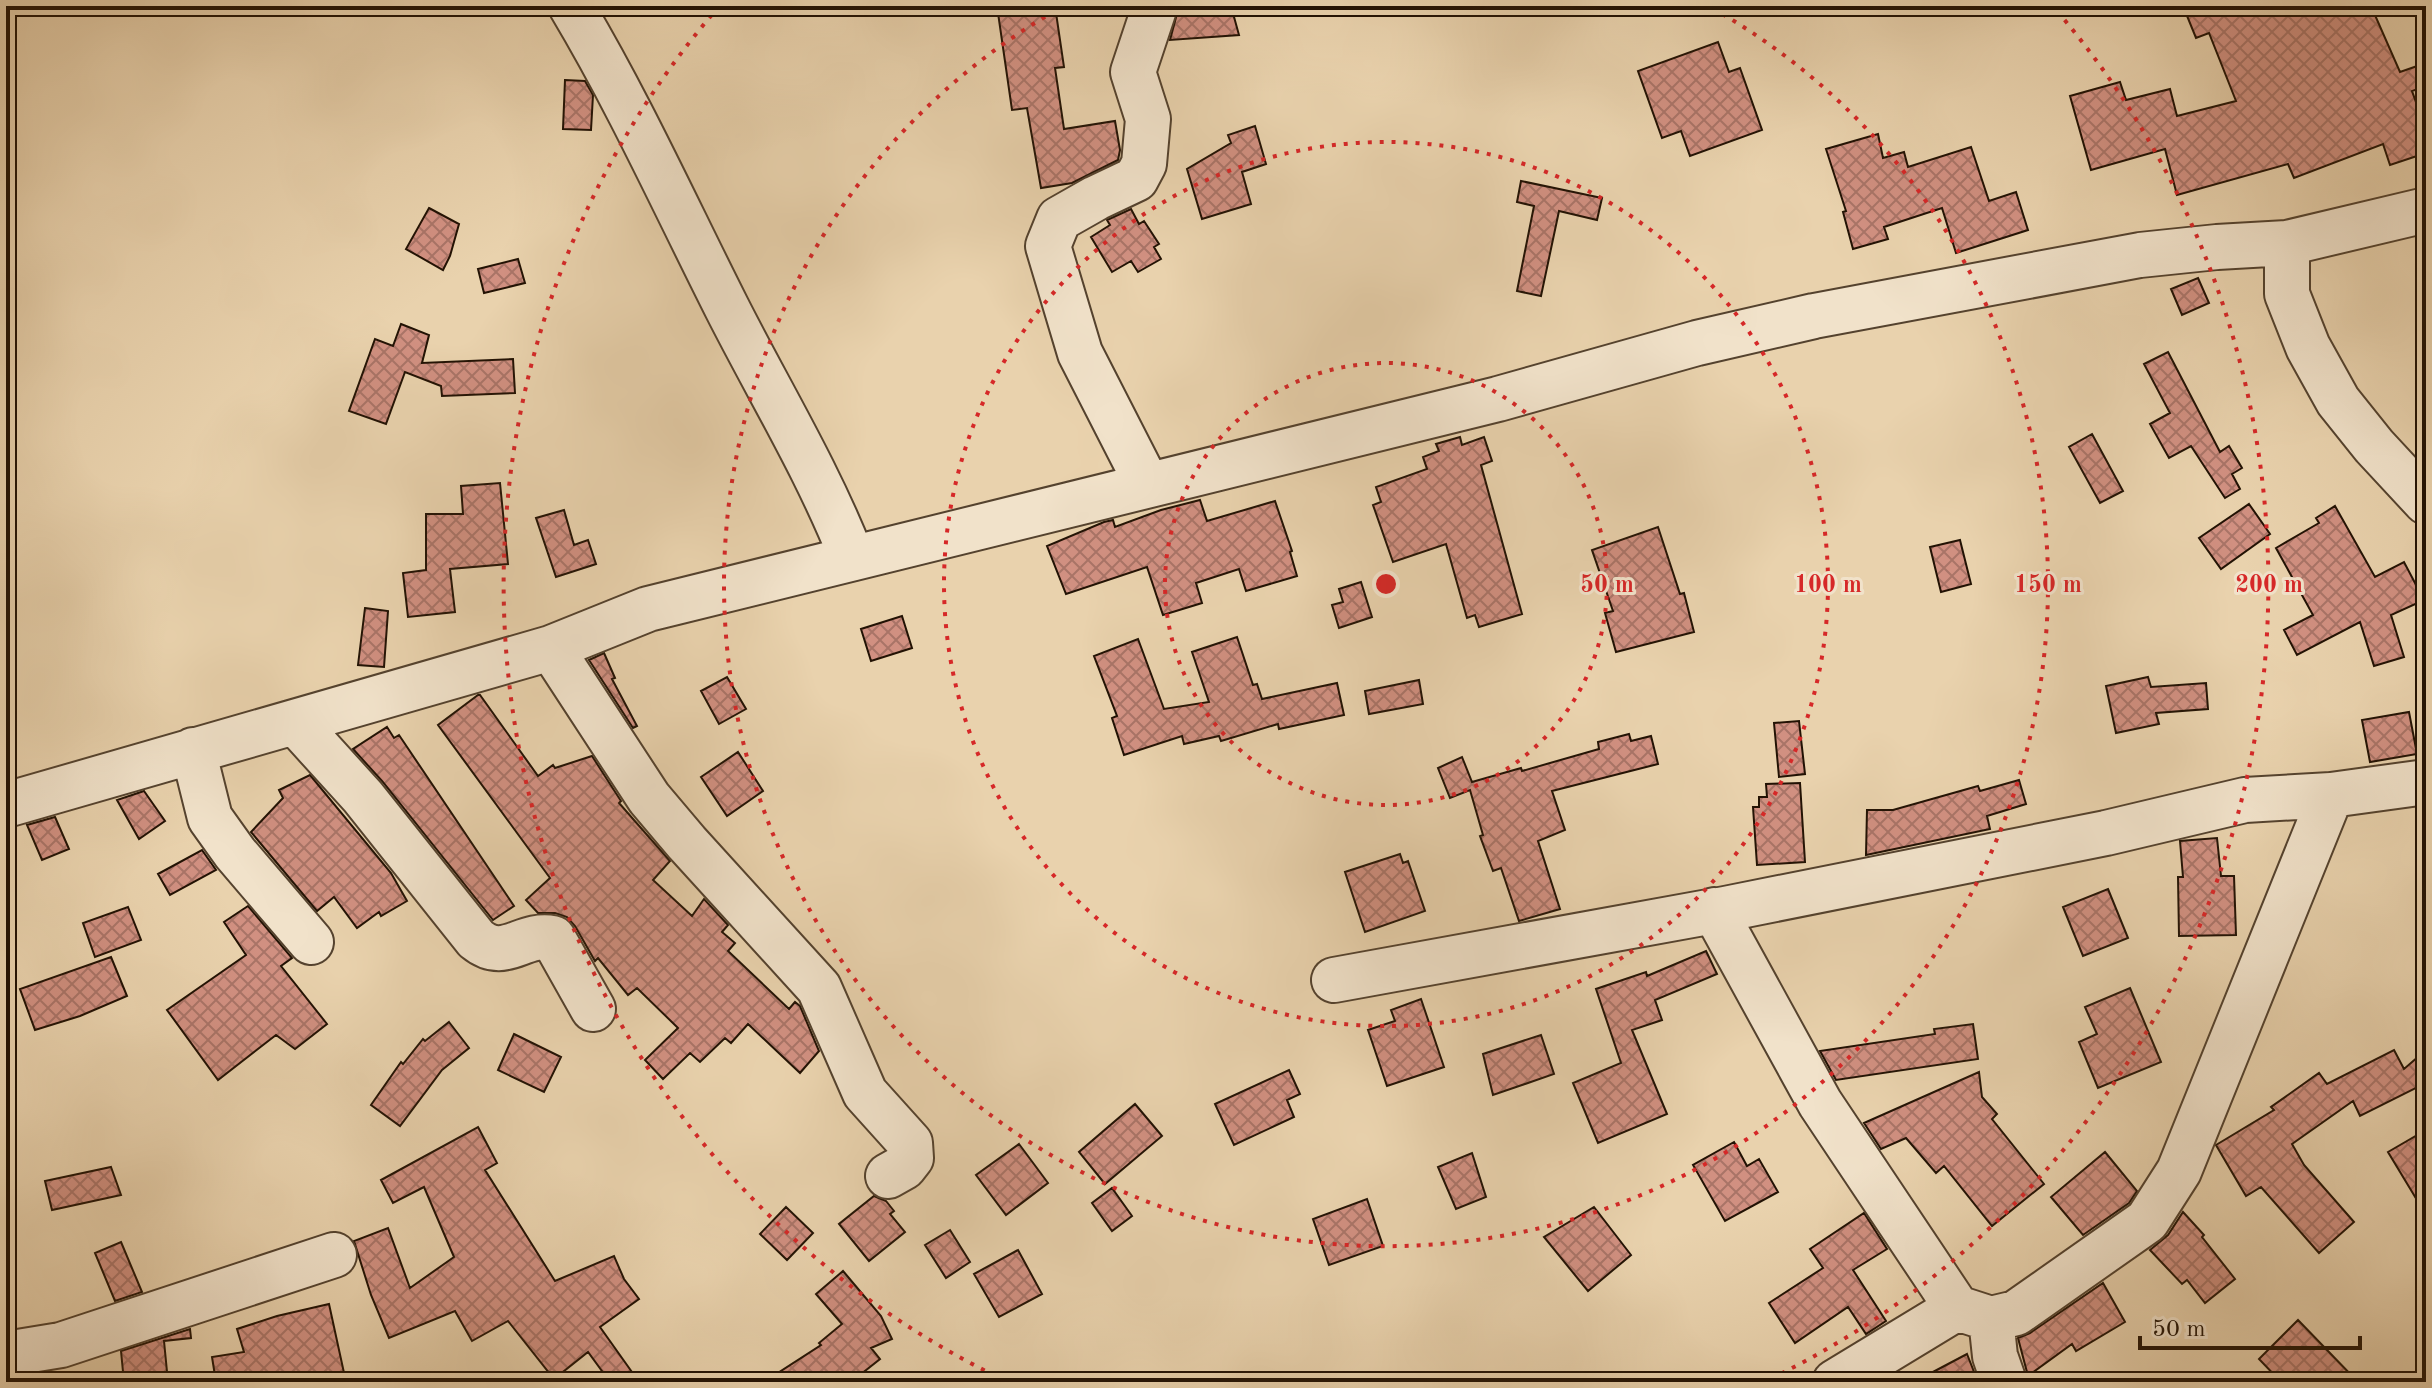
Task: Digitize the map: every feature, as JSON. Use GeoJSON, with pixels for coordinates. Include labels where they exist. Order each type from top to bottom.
{"type":"FeatureCollection","features":[{"type":"Feature","properties":{"kind":"street"},"geometry":{"type":"LineString","coordinates":[[571,6],[617,88],[734,321],[821,484],[852,558]]}},
{"type":"Feature","properties":{"kind":"street"},"geometry":{"type":"LineString","coordinates":[[1147,484],[1080,353],[1048,246],[1059,219],[1136,179],[1144,164],[1148,119],[1133,72],[1155,6]]}},
{"type":"Feature","properties":{"kind":"street"},"geometry":{"type":"LineString","coordinates":[[6,805],[551,648],[648,609],[1498,399],[1697,343],[1814,316],[2140,255],[2287,243],[2426,210]]}},
{"type":"Feature","properties":{"kind":"street"},"geometry":{"type":"LineString","coordinates":[[2287,243],[2287,294],[2308,347],[2338,401],[2374,446],[2426,502]]}},
{"type":"Feature","properties":{"kind":"street"},"geometry":{"type":"LineString","coordinates":[[551,648],[649,798],[819,988],[865,1093],[910,1143],[911,1158],[904,1167],[888,1176]]}},
{"type":"Feature","properties":{"kind":"street"},"geometry":{"type":"LineString","coordinates":[[295,722],[363,797],[476,939],[496,951],[542,936],[553,938],[593,1009]]}},
{"type":"Feature","properties":{"kind":"street"},"geometry":{"type":"LineString","coordinates":[[193,750],[210,818],[235,853],[311,942]]}},
{"type":"Feature","properties":{"kind":"street"},"geometry":{"type":"LineString","coordinates":[[1334,980],[2106,833],[2245,800],[2331,795],[2426,782]]}},
{"type":"Feature","properties":{"kind":"street"},"geometry":{"type":"LineString","coordinates":[[1835,1382],[1974,1313],[2016,1313],[2147,1221],[2179,1171],[2331,795]]}},
{"type":"Feature","properties":{"kind":"street"},"geometry":{"type":"LineString","coordinates":[[1714,910],[1820,1103],[1974,1313],[2004,1382]]}},
{"type":"Feature","properties":{"kind":"street"},"geometry":{"type":"LineString","coordinates":[[6,1354],[61,1345],[334,1255]]}},
{"type":"Feature","properties":{"kind":"building"},"geometry":{"type":"Polygon","coordinates":[[[997,6],[1055,6],[1064,67],[1055,68],[1064,129],[1115,121],[1120,150],[1118,160],[1072,183],[1041,188],[1027,108],[1012,110],[997,6]]]}},
{"type":"Feature","properties":{"kind":"building"},"geometry":{"type":"Polygon","coordinates":[[[1179,6],[1231,6],[1239,35],[1170,40],[1179,6]]]}},
{"type":"Feature","properties":{"kind":"building"},"geometry":{"type":"Polygon","coordinates":[[[2183,6],[2371,6],[2400,72],[2426,63],[2426,86],[2412,91],[2426,130],[2426,153],[2390,165],[2383,144],[2294,178],[2288,164],[2177,195],[2165,149],[2091,170],[2070,96],[2120,82],[2126,100],[2170,89],[2177,116],[2236,101],[2209,33],[2196,38],[2183,6]]]}},
{"type":"Feature","properties":{"kind":"building"},"geometry":{"type":"Polygon","coordinates":[[[1718,42],[1729,72],[1740,68],[1762,130],[1690,156],[1681,131],[1662,138],[1638,71],[1718,42]]]}},
{"type":"Feature","properties":{"kind":"building"},"geometry":{"type":"Polygon","coordinates":[[[565,80],[585,81],[593,95],[591,130],[563,129],[565,80]]]}},
{"type":"Feature","properties":{"kind":"building"},"geometry":{"type":"Polygon","coordinates":[[[1255,126],[1266,164],[1242,172],[1251,204],[1202,219],[1187,169],[1231,143],[1228,135],[1255,126]]]}},
{"type":"Feature","properties":{"kind":"building"},"geometry":{"type":"Polygon","coordinates":[[[1878,134],[1883,158],[1904,152],[1908,167],[1971,147],[1989,201],[2016,192],[2028,230],[1956,253],[1942,208],[1884,227],[1888,239],[1853,249],[1843,212],[1846,211],[1826,149],[1878,134]]]}},
{"type":"Feature","properties":{"kind":"building"},"geometry":{"type":"Polygon","coordinates":[[[1521,181],[1602,198],[1597,220],[1559,211],[1541,296],[1517,291],[1534,206],[1517,202],[1521,181]]]}},
{"type":"Feature","properties":{"kind":"building"},"geometry":{"type":"Polygon","coordinates":[[[429,208],[459,224],[443,270],[406,249],[429,208]]]}},
{"type":"Feature","properties":{"kind":"building"},"geometry":{"type":"Polygon","coordinates":[[[1131,209],[1139,224],[1144,221],[1159,244],[1154,247],[1161,259],[1138,272],[1131,261],[1112,272],[1091,237],[1110,225],[1107,220],[1131,209]]]}},
{"type":"Feature","properties":{"kind":"building"},"geometry":{"type":"Polygon","coordinates":[[[518,259],[525,283],[484,293],[478,269],[518,259]]]}},
{"type":"Feature","properties":{"kind":"building"},"geometry":{"type":"Polygon","coordinates":[[[2198,278],[2209,303],[2182,315],[2171,289],[2198,278]]]}},
{"type":"Feature","properties":{"kind":"building"},"geometry":{"type":"Polygon","coordinates":[[[401,324],[429,335],[422,363],[513,359],[515,393],[442,396],[441,386],[405,372],[386,424],[349,411],[375,339],[393,346],[401,324]]]}},
{"type":"Feature","properties":{"kind":"building"},"geometry":{"type":"Polygon","coordinates":[[[2168,352],[2220,452],[2229,446],[2242,468],[2232,474],[2240,489],[2225,498],[2191,446],[2169,458],[2150,424],[2170,413],[2144,364],[2168,352]]]}},
{"type":"Feature","properties":{"kind":"building"},"geometry":{"type":"Polygon","coordinates":[[[2092,434],[2123,491],[2100,503],[2069,447],[2092,434]]]}},
{"type":"Feature","properties":{"kind":"building"},"geometry":{"type":"Polygon","coordinates":[[[1460,437],[1462,445],[1484,437],[1492,461],[1481,465],[1522,614],[1479,627],[1475,615],[1467,618],[1446,544],[1393,562],[1373,505],[1381,502],[1376,487],[1427,469],[1423,457],[1439,451],[1436,444],[1460,437]]]}},
{"type":"Feature","properties":{"kind":"building"},"geometry":{"type":"Polygon","coordinates":[[[500,483],[508,564],[450,569],[455,612],[408,617],[403,573],[426,570],[426,514],[463,514],[461,486],[500,483]]]}},
{"type":"Feature","properties":{"kind":"building"},"geometry":{"type":"Polygon","coordinates":[[[1200,500],[1207,521],[1275,501],[1297,576],[1246,591],[1239,569],[1196,583],[1202,603],[1163,615],[1147,567],[1066,594],[1047,546],[1104,522],[1113,520],[1115,527],[1200,500]]]}},
{"type":"Feature","properties":{"kind":"building"},"geometry":{"type":"Polygon","coordinates":[[[2249,504],[2270,534],[2221,569],[2199,538],[2249,504]]]}},
{"type":"Feature","properties":{"kind":"building"},"geometry":{"type":"Polygon","coordinates":[[[2335,506],[2375,577],[2404,562],[2415,583],[2422,601],[2391,615],[2404,657],[2374,666],[2360,622],[2297,655],[2284,630],[2313,615],[2276,548],[2319,523],[2316,518],[2335,506]]]}},
{"type":"Feature","properties":{"kind":"building"},"geometry":{"type":"Polygon","coordinates":[[[564,510],[574,545],[588,540],[596,564],[556,577],[536,518],[564,510]]]}},
{"type":"Feature","properties":{"kind":"building"},"geometry":{"type":"Polygon","coordinates":[[[1658,527],[1680,594],[1684,593],[1694,632],[1616,652],[1605,613],[1613,611],[1592,550],[1658,527]]]}},
{"type":"Feature","properties":{"kind":"building"},"geometry":{"type":"Polygon","coordinates":[[[1960,540],[1971,584],[1941,592],[1930,547],[1960,540]]]}},
{"type":"Feature","properties":{"kind":"building"},"geometry":{"type":"Polygon","coordinates":[[[1361,582],[1372,617],[1339,628],[1332,605],[1343,602],[1339,589],[1361,582]]]}},
{"type":"Feature","properties":{"kind":"building"},"geometry":{"type":"Polygon","coordinates":[[[365,608],[388,611],[384,667],[358,665],[365,608]]]}},
{"type":"Feature","properties":{"kind":"building"},"geometry":{"type":"Polygon","coordinates":[[[902,616],[912,648],[871,661],[861,629],[902,616]]]}},
{"type":"Feature","properties":{"kind":"building"},"geometry":{"type":"Polygon","coordinates":[[[1237,637],[1253,685],[1257,684],[1262,699],[1337,683],[1344,715],[1279,729],[1278,724],[1221,741],[1219,736],[1184,744],[1182,736],[1124,755],[1112,718],[1117,716],[1094,656],[1138,639],[1164,709],[1209,702],[1192,652],[1237,637]]]}},
{"type":"Feature","properties":{"kind":"building"},"geometry":{"type":"Polygon","coordinates":[[[604,653],[615,678],[612,679],[637,726],[633,728],[589,660],[604,653]]]}},
{"type":"Feature","properties":{"kind":"building"},"geometry":{"type":"Polygon","coordinates":[[[727,677],[746,709],[719,724],[701,691],[727,677]]]}},
{"type":"Feature","properties":{"kind":"building"},"geometry":{"type":"Polygon","coordinates":[[[2148,677],[2151,687],[2206,683],[2208,709],[2156,713],[2159,724],[2116,733],[2106,686],[2148,677]]]}},
{"type":"Feature","properties":{"kind":"building"},"geometry":{"type":"Polygon","coordinates":[[[1419,680],[1423,704],[1369,714],[1365,691],[1419,680]]]}},
{"type":"Feature","properties":{"kind":"building"},"geometry":{"type":"Polygon","coordinates":[[[478,695],[538,776],[553,765],[555,768],[592,756],[621,801],[619,803],[670,861],[653,880],[692,916],[704,899],[728,925],[722,932],[735,943],[728,951],[789,1009],[795,1002],[800,1006],[819,1051],[800,1073],[748,1024],[731,1043],[725,1038],[700,1062],[690,1053],[663,1079],[645,1060],[678,1028],[637,988],[628,995],[598,958],[595,961],[567,917],[538,913],[526,900],[550,878],[438,725],[478,695]]]}},
{"type":"Feature","properties":{"kind":"building"},"geometry":{"type":"Polygon","coordinates":[[[2409,712],[2417,754],[2370,762],[2362,720],[2409,712]]]}},
{"type":"Feature","properties":{"kind":"building"},"geometry":{"type":"Polygon","coordinates":[[[1799,721],[1805,774],[1779,777],[1774,723],[1799,721]]]}},
{"type":"Feature","properties":{"kind":"building"},"geometry":{"type":"Polygon","coordinates":[[[387,727],[394,738],[399,735],[514,906],[493,920],[353,749],[387,727]]]}},
{"type":"Feature","properties":{"kind":"building"},"geometry":{"type":"Polygon","coordinates":[[[1629,734],[1631,741],[1651,736],[1658,764],[1552,791],[1565,830],[1538,841],[1560,909],[1519,921],[1501,868],[1493,871],[1480,836],[1483,835],[1470,790],[1450,798],[1438,768],[1462,757],[1472,782],[1599,749],[1598,742],[1629,734]]]}},
{"type":"Feature","properties":{"kind":"building"},"geometry":{"type":"Polygon","coordinates":[[[738,752],[763,791],[727,816],[701,777],[738,752]]]}},
{"type":"Feature","properties":{"kind":"building"},"geometry":{"type":"Polygon","coordinates":[[[310,775],[391,873],[407,901],[381,916],[379,912],[357,928],[334,897],[317,911],[251,832],[283,798],[279,790],[310,775]]]}},
{"type":"Feature","properties":{"kind":"building"},"geometry":{"type":"Polygon","coordinates":[[[2019,780],[2026,804],[1987,816],[1990,829],[1866,855],[1867,810],[1893,810],[1978,786],[1980,791],[2019,780]]]}},
{"type":"Feature","properties":{"kind":"building"},"geometry":{"type":"Polygon","coordinates":[[[1800,783],[1805,862],[1757,865],[1753,807],[1759,807],[1759,797],[1767,797],[1766,784],[1800,783]]]}},
{"type":"Feature","properties":{"kind":"building"},"geometry":{"type":"Polygon","coordinates":[[[144,791],[165,821],[139,839],[117,800],[144,791]]]}},
{"type":"Feature","properties":{"kind":"building"},"geometry":{"type":"Polygon","coordinates":[[[55,817],[69,849],[42,860],[27,825],[55,817]]]}},
{"type":"Feature","properties":{"kind":"building"},"geometry":{"type":"Polygon","coordinates":[[[2217,838],[2221,876],[2234,876],[2236,935],[2179,936],[2178,877],[2183,877],[2180,841],[2217,838]]]}},
{"type":"Feature","properties":{"kind":"building"},"geometry":{"type":"Polygon","coordinates":[[[202,850],[216,870],[170,895],[158,874],[202,850]]]}},
{"type":"Feature","properties":{"kind":"building"},"geometry":{"type":"Polygon","coordinates":[[[1400,854],[1403,863],[1408,861],[1425,911],[1365,932],[1345,872],[1400,854]]]}},
{"type":"Feature","properties":{"kind":"building"},"geometry":{"type":"Polygon","coordinates":[[[2108,889],[2128,938],[2083,956],[2063,907],[2108,889]]]}},
{"type":"Feature","properties":{"kind":"building"},"geometry":{"type":"Polygon","coordinates":[[[248,906],[292,958],[281,966],[327,1024],[295,1049],[276,1035],[218,1080],[167,1010],[246,955],[224,922],[248,906]]]}},
{"type":"Feature","properties":{"kind":"building"},"geometry":{"type":"Polygon","coordinates":[[[128,907],[141,940],[95,957],[83,923],[128,907]]]}},
{"type":"Feature","properties":{"kind":"building"},"geometry":{"type":"Polygon","coordinates":[[[1706,951],[1717,974],[1655,1000],[1662,1020],[1632,1030],[1667,1114],[1598,1143],[1573,1083],[1621,1063],[1596,989],[1646,972],[1647,976],[1706,951]]]}},
{"type":"Feature","properties":{"kind":"building"},"geometry":{"type":"Polygon","coordinates":[[[111,957],[127,996],[80,1016],[35,1030],[20,989],[111,957]]]}},
{"type":"Feature","properties":{"kind":"building"},"geometry":{"type":"Polygon","coordinates":[[[2130,988],[2161,1062],[2098,1088],[2079,1042],[2097,1034],[2085,1007],[2130,988]]]}},
{"type":"Feature","properties":{"kind":"building"},"geometry":{"type":"Polygon","coordinates":[[[1421,999],[1444,1067],[1387,1086],[1368,1030],[1395,1021],[1391,1010],[1421,999]]]}},
{"type":"Feature","properties":{"kind":"building"},"geometry":{"type":"Polygon","coordinates":[[[449,1022],[469,1048],[442,1070],[400,1126],[371,1105],[401,1062],[403,1064],[423,1039],[425,1041],[449,1022]]]}},
{"type":"Feature","properties":{"kind":"building"},"geometry":{"type":"Polygon","coordinates":[[[1973,1024],[1978,1059],[1836,1080],[1820,1051],[1935,1034],[1934,1029],[1973,1024]]]}},
{"type":"Feature","properties":{"kind":"building"},"geometry":{"type":"Polygon","coordinates":[[[514,1034],[561,1057],[544,1092],[498,1070],[514,1034]]]}},
{"type":"Feature","properties":{"kind":"building"},"geometry":{"type":"Polygon","coordinates":[[[1541,1035],[1554,1074],[1493,1095],[1483,1054],[1541,1035]]]}},
{"type":"Feature","properties":{"kind":"building"},"geometry":{"type":"Polygon","coordinates":[[[2394,1050],[2404,1069],[2426,1050],[2426,1083],[2360,1116],[2353,1101],[2292,1144],[2304,1165],[2354,1222],[2319,1253],[2261,1187],[2246,1196],[2216,1145],[2274,1110],[2271,1107],[2319,1073],[2327,1084],[2394,1050]]]}},
{"type":"Feature","properties":{"kind":"building"},"geometry":{"type":"Polygon","coordinates":[[[1289,1070],[1300,1094],[1287,1100],[1294,1117],[1234,1145],[1215,1104],[1289,1070]]]}},
{"type":"Feature","properties":{"kind":"building"},"geometry":{"type":"Polygon","coordinates":[[[1979,1072],[1982,1097],[1997,1114],[1992,1119],[2044,1184],[1992,1226],[1944,1166],[1936,1173],[1906,1138],[1881,1149],[1864,1123],[1979,1072]]]}},
{"type":"Feature","properties":{"kind":"building"},"geometry":{"type":"Polygon","coordinates":[[[1135,1104],[1162,1136],[1105,1184],[1079,1152],[1135,1104]]]}},
{"type":"Feature","properties":{"kind":"building"},"geometry":{"type":"Polygon","coordinates":[[[478,1127],[497,1163],[485,1170],[555,1281],[614,1256],[624,1279],[639,1299],[600,1327],[639,1382],[610,1382],[588,1352],[554,1379],[508,1321],[472,1341],[455,1311],[389,1338],[354,1241],[388,1228],[410,1288],[454,1257],[424,1187],[393,1203],[381,1180],[478,1127]]]}},
{"type":"Feature","properties":{"kind":"building"},"geometry":{"type":"Polygon","coordinates":[[[2426,1130],[2426,1215],[2388,1152],[2426,1130]]]}},
{"type":"Feature","properties":{"kind":"building"},"geometry":{"type":"Polygon","coordinates":[[[1734,1142],[1747,1166],[1759,1159],[1778,1192],[1725,1221],[1693,1165],[1734,1142]]]}},
{"type":"Feature","properties":{"kind":"building"},"geometry":{"type":"Polygon","coordinates":[[[1019,1144],[1048,1183],[1006,1215],[976,1175],[1019,1144]]]}},
{"type":"Feature","properties":{"kind":"building"},"geometry":{"type":"Polygon","coordinates":[[[2105,1152],[2137,1191],[2129,1203],[2083,1235],[2051,1197],[2105,1152]]]}},
{"type":"Feature","properties":{"kind":"building"},"geometry":{"type":"Polygon","coordinates":[[[1472,1153],[1486,1197],[1456,1209],[1438,1167],[1472,1153]]]}},
{"type":"Feature","properties":{"kind":"building"},"geometry":{"type":"Polygon","coordinates":[[[111,1167],[121,1195],[52,1210],[45,1181],[111,1167]]]}},
{"type":"Feature","properties":{"kind":"building"},"geometry":{"type":"Polygon","coordinates":[[[1112,1188],[1132,1216],[1112,1231],[1092,1203],[1112,1188]]]}},
{"type":"Feature","properties":{"kind":"building"},"geometry":{"type":"Polygon","coordinates":[[[874,1196],[886,1201],[894,1211],[890,1214],[905,1232],[869,1261],[839,1224],[874,1196]]]}},
{"type":"Feature","properties":{"kind":"building"},"geometry":{"type":"Polygon","coordinates":[[[1367,1199],[1383,1246],[1329,1265],[1313,1219],[1367,1199]]]}},
{"type":"Feature","properties":{"kind":"building"},"geometry":{"type":"Polygon","coordinates":[[[786,1207],[813,1233],[787,1260],[760,1234],[786,1207]]]}},
{"type":"Feature","properties":{"kind":"building"},"geometry":{"type":"Polygon","coordinates":[[[1594,1207],[1631,1255],[1588,1291],[1544,1237],[1594,1207]]]}},
{"type":"Feature","properties":{"kind":"building"},"geometry":{"type":"Polygon","coordinates":[[[2183,1212],[2204,1235],[2202,1237],[2235,1279],[2205,1303],[2187,1280],[2182,1284],[2150,1250],[2168,1235],[2183,1212]]]}},
{"type":"Feature","properties":{"kind":"building"},"geometry":{"type":"Polygon","coordinates":[[[1864,1213],[1887,1249],[1853,1270],[1886,1321],[1866,1334],[1848,1307],[1795,1343],[1769,1303],[1823,1268],[1810,1249],[1864,1213]]]}},
{"type":"Feature","properties":{"kind":"building"},"geometry":{"type":"Polygon","coordinates":[[[950,1230],[970,1262],[946,1278],[925,1245],[950,1230]]]}},
{"type":"Feature","properties":{"kind":"building"},"geometry":{"type":"Polygon","coordinates":[[[121,1242],[142,1292],[115,1301],[95,1253],[121,1242]]]}},
{"type":"Feature","properties":{"kind":"building"},"geometry":{"type":"Polygon","coordinates":[[[1018,1250],[1042,1294],[999,1317],[974,1274],[1018,1250]]]}},
{"type":"Feature","properties":{"kind":"building"},"geometry":{"type":"Polygon","coordinates":[[[843,1271],[881,1316],[892,1339],[871,1348],[880,1359],[851,1382],[764,1382],[821,1345],[819,1343],[842,1324],[816,1294],[843,1271]]]}},
{"type":"Feature","properties":{"kind":"building"},"geometry":{"type":"Polygon","coordinates":[[[2103,1283],[2125,1322],[2076,1351],[2072,1344],[2028,1376],[2018,1338],[2103,1283]]]}},
{"type":"Feature","properties":{"kind":"building"},"geometry":{"type":"Polygon","coordinates":[[[329,1304],[346,1382],[216,1382],[212,1357],[244,1352],[237,1329],[329,1304]]]}},
{"type":"Feature","properties":{"kind":"building"},"geometry":{"type":"Polygon","coordinates":[[[2298,1320],[2358,1382],[2281,1382],[2259,1359],[2298,1320]]]}},
{"type":"Feature","properties":{"kind":"building"},"geometry":{"type":"Polygon","coordinates":[[[190,1329],[191,1338],[164,1341],[168,1382],[124,1382],[121,1351],[190,1329]]]}},
{"type":"Feature","properties":{"kind":"building"},"geometry":{"type":"Polygon","coordinates":[[[1967,1354],[1978,1382],[1914,1382],[1967,1354]]]}}]}
